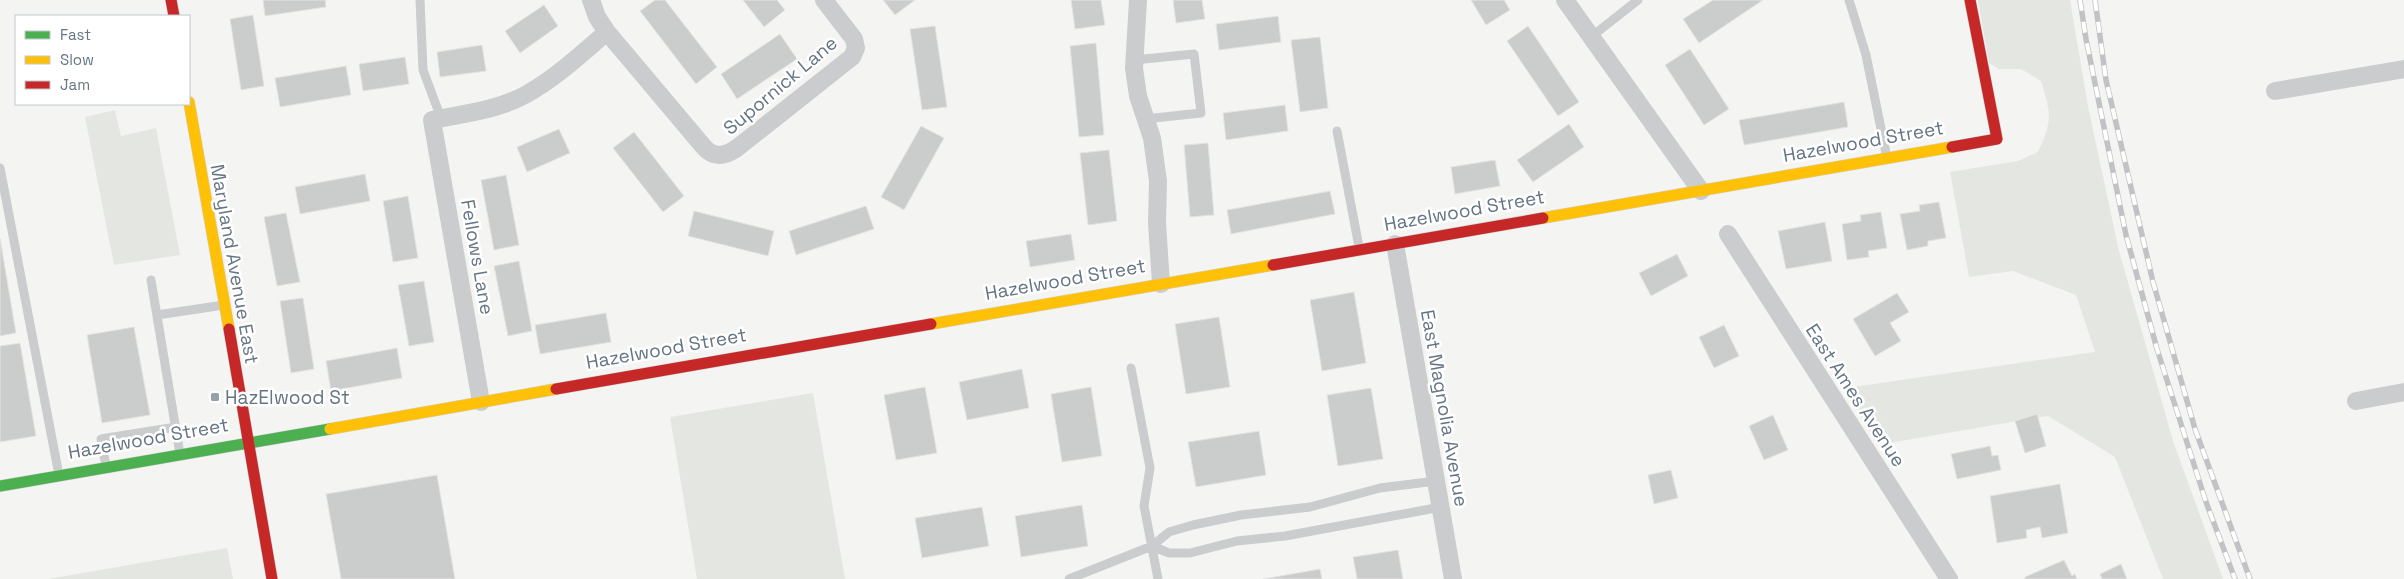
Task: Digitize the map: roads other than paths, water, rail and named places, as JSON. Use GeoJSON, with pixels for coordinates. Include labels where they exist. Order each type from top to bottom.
{"type":"FeatureCollection","features":[{"type":"Feature","properties":{"kind":"street"},"geometry":{"type":"LineString","coordinates":[[171,0],[174,15]]}},
{"type":"Feature","properties":{"kind":"street","name":"Supornick Lane"},"geometry":{"type":"LineString","coordinates":[[591,0],[597,17],[607,32],[702,146],[710,154],[719,156],[729,154],[852,57],[856,48],[854,39],[824,0]]}},
{"type":"Feature","properties":{"kind":"street"},"geometry":{"type":"LineString","coordinates":[[1138,0],[1134,60],[1138,96],[1152,138],[1158,181],[1157,224],[1160,284]]}},
{"type":"Feature","properties":{"kind":"street"},"geometry":{"type":"LineString","coordinates":[[1564,0],[1700,191]]}},
{"type":"Feature","properties":{"kind":"street","name":"Hazelwood Street"},"geometry":{"type":"LineString","coordinates":[[0,486],[1997,139],[1970,0]]}},
{"type":"Feature","properties":{"kind":"street"},"geometry":{"type":"LineString","coordinates":[[437,119],[494,107],[524,96],[554,78],[607,32]]}},
{"type":"Feature","properties":{"kind":"street"},"geometry":{"type":"LineString","coordinates":[[2276,91],[2404,69]]}},
{"type":"Feature","properties":{"kind":"street","name":"Maryland Avenue East"},"geometry":{"type":"LineString","coordinates":[[190,105],[272,579]]}},
{"type":"Feature","properties":{"kind":"street","name":"Fellows Lane"},"geometry":{"type":"LineString","coordinates":[[437,119],[481,402]]}},
{"type":"Feature","properties":{"kind":"street","name":"East Ames Avenue"},"geometry":{"type":"LineString","coordinates":[[1728,234],[1949,579]]}},
{"type":"Feature","properties":{"kind":"street","name":"East Magnolia Avenue"},"geometry":{"type":"LineString","coordinates":[[1395,244],[1453,579]]}},
{"type":"Feature","properties":{"kind":"street"},"geometry":{"type":"LineString","coordinates":[[2356,401],[2404,392]]}},
{"type":"Feature","properties":{"kind":"lane"},"geometry":{"type":"LineString","coordinates":[[420,0],[423,70],[437,119]]}},
{"type":"Feature","properties":{"kind":"lane"},"geometry":{"type":"LineString","coordinates":[[1591,37],[1638,0]]}},
{"type":"Feature","properties":{"kind":"lane"},"geometry":{"type":"LineString","coordinates":[[1849,0],[1866,55],[1887,158]]}},
{"type":"Feature","properties":{"kind":"lane"},"geometry":{"type":"LineString","coordinates":[[1134,60],[1194,54],[1201,113],[1146,119]]}},
{"type":"Feature","properties":{"kind":"lane"},"geometry":{"type":"LineString","coordinates":[[1337,131],[1360,250]]}},
{"type":"Feature","properties":{"kind":"lane"},"geometry":{"type":"LineString","coordinates":[[0,168],[59,476]]}},
{"type":"Feature","properties":{"kind":"lane"},"geometry":{"type":"LineString","coordinates":[[151,280],[180,454]]}},
{"type":"Feature","properties":{"kind":"lane"},"geometry":{"type":"LineString","coordinates":[[157,315],[224,305]]}},
{"type":"Feature","properties":{"kind":"lane"},"geometry":{"type":"LineString","coordinates":[[1131,368],[1150,468],[1144,506],[1158,579]]}},
{"type":"Feature","properties":{"kind":"lane"},"geometry":{"type":"LineString","coordinates":[[107,467],[102,439],[176,427]]}},
{"type":"Feature","properties":{"kind":"lane"},"geometry":{"type":"LineString","coordinates":[[1069,579],[1152,546],[1168,532],[1193,525],[1241,515],[1310,507],[1380,488],[1436,481]]}},
{"type":"Feature","properties":{"kind":"lane"},"geometry":{"type":"LineString","coordinates":[[1152,546],[1169,553],[1190,553],[1237,541],[1285,536],[1441,507]]}},
{"type":"Feature","properties":{"kind":"railway"},"geometry":{"type":"LineString","coordinates":[[2080,0],[2086,39],[2126,235],[2157,349],[2206,502],[2235,579]]}},
{"type":"Feature","properties":{"kind":"railway"},"geometry":{"type":"LineString","coordinates":[[2095,0],[2106,80],[2153,282],[2195,429],[2250,579]]}},
{"type":"Feature","properties":{"kind":"place","name":"HazElwood St"},"geometry":{"type":"Point","coordinates":[215,397]}}]}
